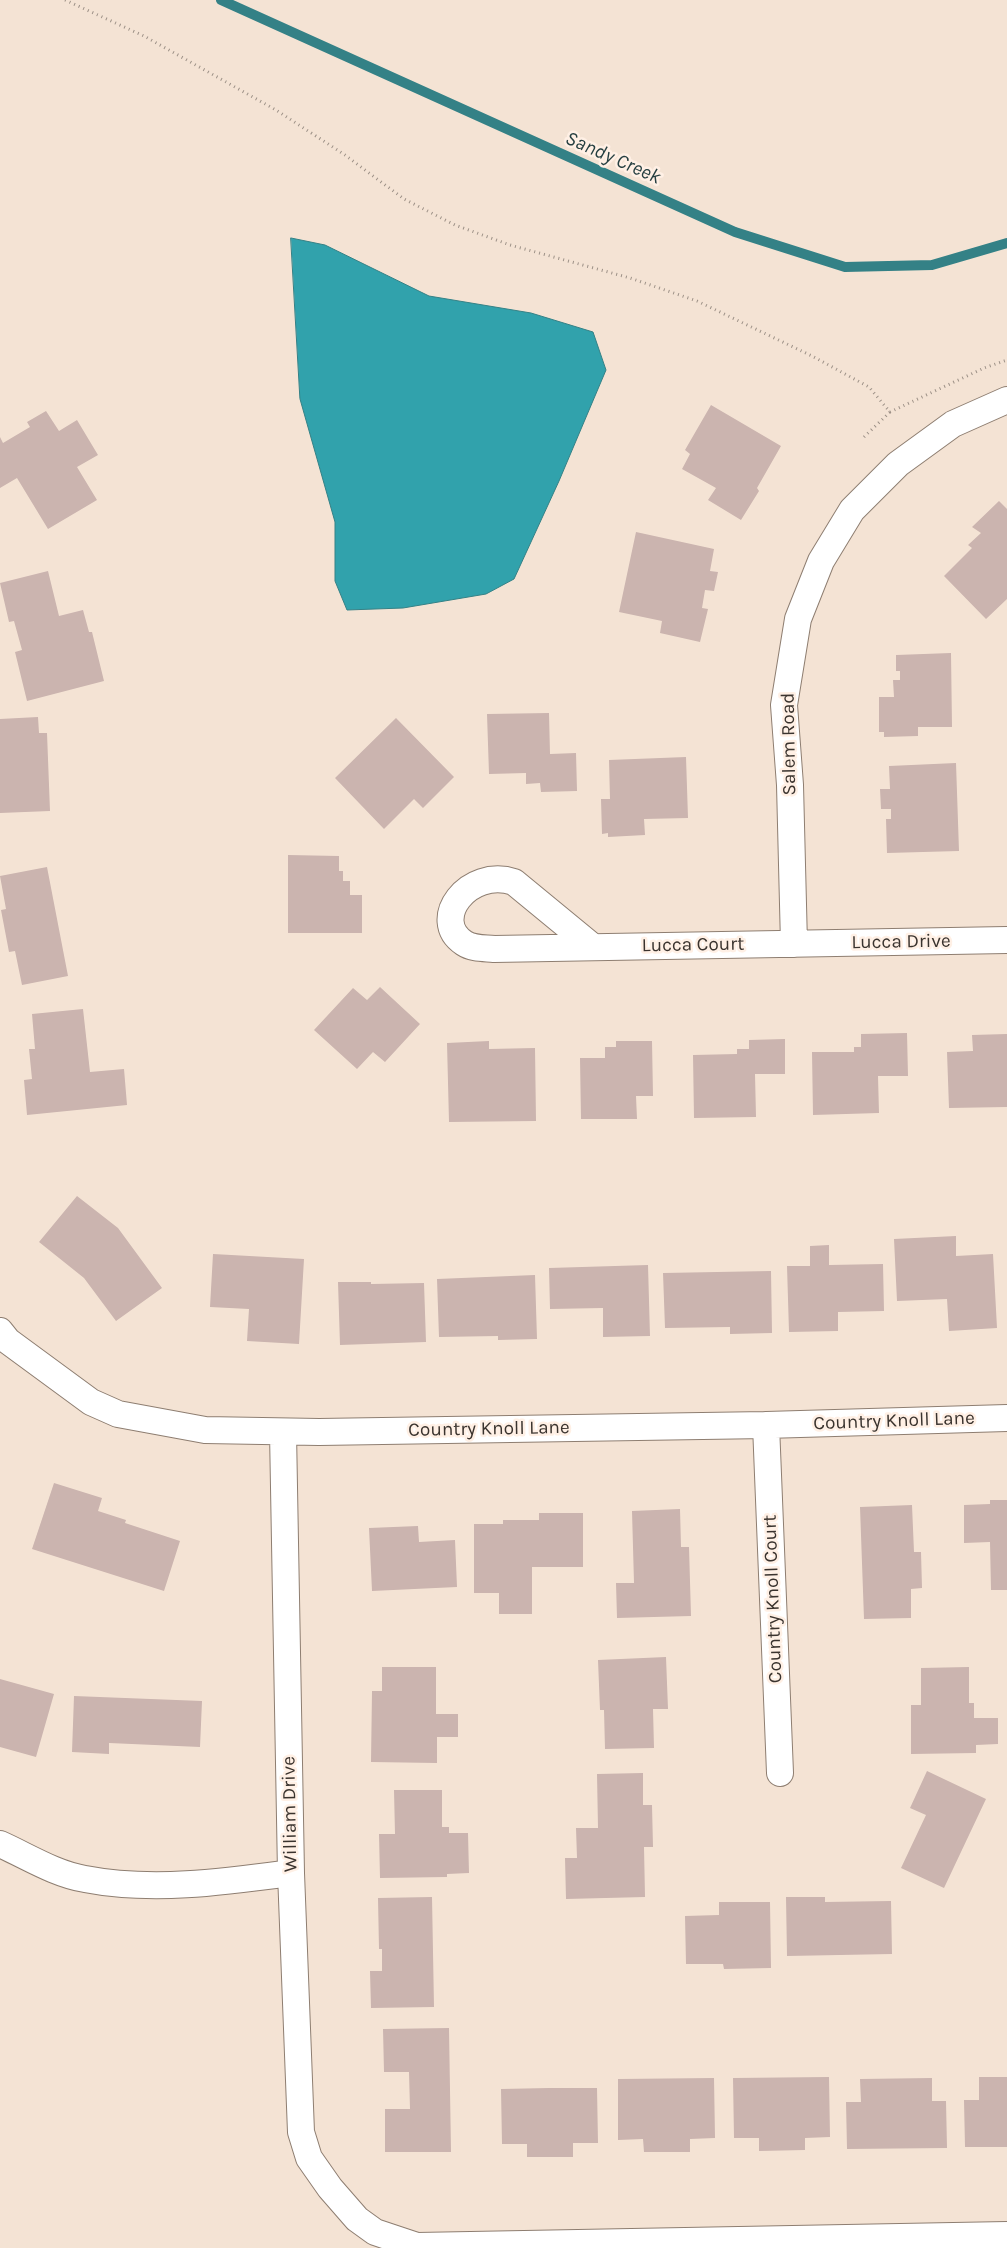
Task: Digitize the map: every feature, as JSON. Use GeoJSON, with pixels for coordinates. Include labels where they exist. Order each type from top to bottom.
{"type":"FeatureCollection","features":[{"type":"Feature","properties":{"kind":"street","name":"Salem Road"},"geometry":{"type":"LineString","coordinates":[[794,944],[790,785],[784,705],[798,619],[821,561],[852,510],[898,464],[953,424],[1007,400]]}},
{"type":"Feature","properties":{"kind":"street","name":"Lucca Court"},"geometry":{"type":"LineString","coordinates":[[593,947],[514,882],[504,879],[486,880],[469,887],[460,896],[452,914],[453,926],[458,936],[464,943],[474,947],[593,947],[794,944]]}},
{"type":"Feature","properties":{"kind":"street","name":"Lucca Drive"},"geometry":{"type":"LineString","coordinates":[[794,944],[1007,940]]}},
{"type":"Feature","properties":{"kind":"street","name":"Country Knoll Lane"},"geometry":{"type":"LineString","coordinates":[[0,1331],[8,1341],[47,1372],[91,1402],[118,1414],[205,1430],[282,1432],[1007,1418]]}},
{"type":"Feature","properties":{"kind":"street","name":"Country Knoll Court"},"geometry":{"type":"LineString","coordinates":[[766,1424],[780,1773]]}},
{"type":"Feature","properties":{"kind":"street","name":"William Drive"},"geometry":{"type":"LineString","coordinates":[[282,1432],[291,1873],[301,2132],[309,2158],[330,2188],[357,2218],[375,2232],[417,2246],[1007,2235]]}},
{"type":"Feature","properties":{"kind":"street"},"geometry":{"type":"LineString","coordinates":[[0,1844],[50,1867],[83,1879],[125,1885],[218,1882],[291,1873]]}},
{"type":"Feature","properties":{"kind":"path"},"geometry":{"type":"LineString","coordinates":[[65,0],[144,36],[276,110],[345,155],[404,200],[455,225],[510,245],[630,278],[697,300],[812,356],[869,387],[890,412]]}},
{"type":"Feature","properties":{"kind":"path"},"geometry":{"type":"LineString","coordinates":[[864,437],[890,412],[984,368],[1007,360]]}},
{"type":"Feature","properties":{"kind":"water"},"geometry":{"type":"Polygon","coordinates":[[[291,238],[325,245],[429,296],[531,313],[593,332],[606,370],[559,481],[514,579],[486,594],[403,608],[347,610],[335,581],[335,522],[300,399],[291,238]]]}},
{"type":"Feature","properties":{"kind":"building"},"geometry":{"type":"Polygon","coordinates":[[[711,405],[781,446],[757,488],[759,491],[741,520],[708,500],[716,488],[682,469],[690,454],[685,450],[711,405]]]}},
{"type":"Feature","properties":{"kind":"building"},"geometry":{"type":"Polygon","coordinates":[[[46,411],[59,431],[77,420],[98,455],[77,467],[97,500],[48,529],[17,478],[0,488],[0,437],[3,443],[30,427],[27,422],[46,411]]]}},
{"type":"Feature","properties":{"kind":"building"},"geometry":{"type":"Polygon","coordinates":[[[999,501],[1007,509],[1007,599],[986,619],[944,576],[972,548],[968,545],[981,533],[972,527],[999,501]]]}},
{"type":"Feature","properties":{"kind":"building"},"geometry":{"type":"Polygon","coordinates":[[[636,532],[714,549],[710,571],[718,572],[714,591],[705,590],[702,608],[708,609],[700,642],[660,633],[662,621],[619,612],[636,532]]]}},
{"type":"Feature","properties":{"kind":"building"},"geometry":{"type":"Polygon","coordinates":[[[48,571],[59,616],[83,610],[89,632],[92,632],[104,681],[27,701],[15,652],[22,650],[14,621],[9,622],[0,583],[48,571]]]}},
{"type":"Feature","properties":{"kind":"building"},"geometry":{"type":"Polygon","coordinates":[[[951,653],[952,727],[918,727],[918,736],[884,737],[884,732],[879,732],[879,697],[894,697],[893,680],[900,680],[900,671],[896,671],[896,655],[951,653]]]}},
{"type":"Feature","properties":{"kind":"building"},"geometry":{"type":"Polygon","coordinates":[[[549,713],[550,754],[576,753],[577,791],[541,792],[540,783],[526,784],[526,773],[489,774],[487,714],[549,713]]]}},
{"type":"Feature","properties":{"kind":"building"},"geometry":{"type":"Polygon","coordinates":[[[38,717],[39,733],[47,733],[50,811],[0,813],[0,719],[38,717]]]}},
{"type":"Feature","properties":{"kind":"building"},"geometry":{"type":"Polygon","coordinates":[[[396,718],[454,777],[423,808],[414,799],[384,829],[335,778],[396,718]]]}},
{"type":"Feature","properties":{"kind":"building"},"geometry":{"type":"Polygon","coordinates":[[[686,757],[688,818],[644,819],[645,835],[608,837],[608,833],[602,834],[601,799],[610,799],[609,760],[686,757]]]}},
{"type":"Feature","properties":{"kind":"building"},"geometry":{"type":"Polygon","coordinates":[[[956,763],[959,851],[887,853],[886,819],[891,819],[891,809],[881,809],[880,789],[890,789],[889,766],[956,763]]]}},
{"type":"Feature","properties":{"kind":"building"},"geometry":{"type":"Polygon","coordinates":[[[288,855],[339,856],[339,871],[343,871],[343,881],[350,881],[350,895],[362,895],[362,933],[288,933],[288,855]]]}},
{"type":"Feature","properties":{"kind":"building"},"geometry":{"type":"Polygon","coordinates":[[[47,867],[68,976],[22,985],[15,951],[9,952],[1,910],[6,909],[0,876],[47,867]]]}},
{"type":"Feature","properties":{"kind":"building"},"geometry":{"type":"Polygon","coordinates":[[[380,987],[420,1024],[385,1062],[373,1052],[357,1069],[314,1030],[353,988],[367,1000],[380,987]]]}},
{"type":"Feature","properties":{"kind":"building"},"geometry":{"type":"Polygon","coordinates":[[[83,1009],[90,1072],[124,1069],[127,1105],[27,1115],[24,1080],[32,1079],[29,1049],[35,1049],[32,1014],[83,1009]]]}},
{"type":"Feature","properties":{"kind":"building"},"geometry":{"type":"Polygon","coordinates":[[[907,1033],[908,1076],[878,1076],[879,1113],[813,1115],[812,1052],[854,1052],[854,1047],[861,1047],[861,1034],[907,1033]]]}},
{"type":"Feature","properties":{"kind":"building"},"geometry":{"type":"Polygon","coordinates":[[[1007,1034],[1007,1107],[949,1108],[947,1052],[973,1051],[972,1035],[1007,1034]]]}},
{"type":"Feature","properties":{"kind":"building"},"geometry":{"type":"Polygon","coordinates":[[[785,1039],[785,1074],[755,1074],[756,1117],[694,1118],[693,1055],[737,1054],[737,1049],[749,1049],[749,1040],[785,1039]]]}},
{"type":"Feature","properties":{"kind":"building"},"geometry":{"type":"Polygon","coordinates":[[[489,1041],[489,1049],[535,1048],[536,1121],[449,1122],[447,1043],[489,1041]]]}},
{"type":"Feature","properties":{"kind":"building"},"geometry":{"type":"Polygon","coordinates":[[[616,1041],[652,1041],[653,1096],[636,1096],[637,1119],[581,1119],[580,1058],[605,1058],[605,1047],[616,1047],[616,1041]]]}},
{"type":"Feature","properties":{"kind":"building"},"geometry":{"type":"Polygon","coordinates":[[[77,1196],[118,1228],[162,1288],[116,1321],[84,1278],[39,1242],[77,1196]]]}},
{"type":"Feature","properties":{"kind":"building"},"geometry":{"type":"Polygon","coordinates":[[[956,1236],[956,1256],[993,1254],[997,1328],[949,1331],[947,1299],[897,1301],[894,1239],[956,1236]]]}},
{"type":"Feature","properties":{"kind":"building"},"geometry":{"type":"Polygon","coordinates":[[[829,1245],[829,1265],[883,1264],[884,1311],[838,1312],[838,1331],[789,1332],[787,1266],[810,1266],[810,1246],[829,1245]]]}},
{"type":"Feature","properties":{"kind":"building"},"geometry":{"type":"Polygon","coordinates":[[[213,1254],[304,1259],[299,1344],[247,1341],[249,1309],[210,1307],[213,1254]]]}},
{"type":"Feature","properties":{"kind":"building"},"geometry":{"type":"Polygon","coordinates":[[[648,1265],[650,1336],[603,1337],[603,1308],[550,1309],[549,1268],[648,1265]]]}},
{"type":"Feature","properties":{"kind":"building"},"geometry":{"type":"Polygon","coordinates":[[[771,1271],[772,1333],[730,1334],[730,1327],[665,1328],[663,1273],[771,1271]]]}},
{"type":"Feature","properties":{"kind":"building"},"geometry":{"type":"Polygon","coordinates":[[[535,1275],[537,1339],[498,1340],[498,1336],[439,1337],[437,1279],[535,1275]]]}},
{"type":"Feature","properties":{"kind":"building"},"geometry":{"type":"Polygon","coordinates":[[[338,1282],[371,1282],[371,1284],[424,1283],[426,1342],[340,1345],[338,1282]]]}},
{"type":"Feature","properties":{"kind":"building"},"geometry":{"type":"Polygon","coordinates":[[[54,1483],[102,1498],[98,1511],[126,1520],[125,1523],[180,1541],[164,1591],[32,1549],[54,1483]]]}},
{"type":"Feature","properties":{"kind":"building"},"geometry":{"type":"Polygon","coordinates":[[[990,1500],[1007,1500],[1007,1590],[991,1590],[990,1542],[964,1543],[964,1505],[990,1504],[990,1500]]]}},
{"type":"Feature","properties":{"kind":"building"},"geometry":{"type":"Polygon","coordinates":[[[912,1505],[914,1552],[921,1552],[922,1588],[911,1589],[911,1618],[864,1619],[860,1507],[912,1505]]]}},
{"type":"Feature","properties":{"kind":"building"},"geometry":{"type":"Polygon","coordinates":[[[680,1509],[681,1547],[689,1547],[691,1616],[617,1618],[616,1583],[634,1583],[632,1511],[680,1509]]]}},
{"type":"Feature","properties":{"kind":"building"},"geometry":{"type":"Polygon","coordinates":[[[539,1513],[583,1513],[583,1567],[532,1567],[532,1614],[499,1614],[499,1593],[474,1593],[474,1524],[503,1524],[503,1520],[539,1520],[539,1513]]]}},
{"type":"Feature","properties":{"kind":"building"},"geometry":{"type":"Polygon","coordinates":[[[418,1526],[419,1542],[455,1540],[457,1587],[372,1591],[369,1528],[418,1526]]]}},
{"type":"Feature","properties":{"kind":"building"},"geometry":{"type":"Polygon","coordinates":[[[666,1657],[668,1709],[653,1709],[654,1748],[605,1749],[604,1710],[600,1710],[598,1660],[666,1657]]]}},
{"type":"Feature","properties":{"kind":"building"},"geometry":{"type":"Polygon","coordinates":[[[382,1667],[436,1667],[436,1714],[458,1714],[458,1737],[437,1737],[437,1763],[371,1762],[372,1691],[382,1691],[382,1667]]]}},
{"type":"Feature","properties":{"kind":"building"},"geometry":{"type":"Polygon","coordinates":[[[969,1667],[969,1703],[974,1703],[974,1718],[998,1718],[998,1744],[976,1745],[976,1753],[911,1754],[911,1705],[921,1705],[921,1668],[969,1667]]]}},
{"type":"Feature","properties":{"kind":"building"},"geometry":{"type":"Polygon","coordinates":[[[0,1679],[54,1694],[36,1757],[0,1747],[0,1679]]]}},
{"type":"Feature","properties":{"kind":"building"},"geometry":{"type":"Polygon","coordinates":[[[74,1696],[202,1701],[200,1747],[109,1743],[109,1754],[72,1752],[74,1696]]]}},
{"type":"Feature","properties":{"kind":"building"},"geometry":{"type":"Polygon","coordinates":[[[927,1771],[986,1799],[944,1888],[901,1868],[926,1815],[910,1808],[927,1771]]]}},
{"type":"Feature","properties":{"kind":"building"},"geometry":{"type":"Polygon","coordinates":[[[643,1773],[643,1805],[652,1805],[653,1847],[644,1847],[645,1897],[566,1899],[565,1858],[577,1858],[576,1828],[598,1828],[597,1774],[643,1773]]]}},
{"type":"Feature","properties":{"kind":"building"},"geometry":{"type":"Polygon","coordinates":[[[394,1790],[442,1790],[442,1827],[449,1827],[449,1833],[468,1833],[469,1873],[447,1874],[447,1877],[380,1878],[379,1834],[395,1834],[394,1790]]]}},
{"type":"Feature","properties":{"kind":"building"},"geometry":{"type":"Polygon","coordinates":[[[432,1897],[434,2007],[371,2008],[370,1971],[382,1971],[382,1949],[379,1949],[378,1898],[432,1897]]]}},
{"type":"Feature","properties":{"kind":"building"},"geometry":{"type":"Polygon","coordinates":[[[786,1897],[825,1897],[825,1902],[891,1901],[892,1954],[787,1956],[786,1897]]]}},
{"type":"Feature","properties":{"kind":"building"},"geometry":{"type":"Polygon","coordinates":[[[719,1902],[770,1902],[771,1968],[724,1969],[723,1964],[686,1964],[685,1916],[719,1915],[719,1902]]]}},
{"type":"Feature","properties":{"kind":"building"},"geometry":{"type":"Polygon","coordinates":[[[449,2028],[451,2152],[385,2152],[385,2109],[410,2109],[409,2072],[384,2072],[383,2029],[449,2028]]]}},
{"type":"Feature","properties":{"kind":"building"},"geometry":{"type":"Polygon","coordinates":[[[829,2077],[830,2137],[805,2138],[805,2150],[759,2151],[759,2138],[734,2138],[733,2078],[829,2077]]]}},
{"type":"Feature","properties":{"kind":"building"},"geometry":{"type":"Polygon","coordinates":[[[979,2077],[1007,2077],[1007,2147],[965,2147],[964,2100],[979,2100],[979,2077]]]}},
{"type":"Feature","properties":{"kind":"building"},"geometry":{"type":"Polygon","coordinates":[[[714,2078],[715,2138],[690,2139],[690,2152],[644,2152],[643,2139],[618,2140],[618,2079],[714,2078]]]}},
{"type":"Feature","properties":{"kind":"building"},"geometry":{"type":"Polygon","coordinates":[[[932,2078],[932,2101],[946,2101],[947,2148],[847,2149],[846,2102],[861,2102],[860,2079],[932,2078]]]}},
{"type":"Feature","properties":{"kind":"building"},"geometry":{"type":"Polygon","coordinates":[[[597,2088],[598,2143],[573,2143],[573,2157],[527,2157],[527,2144],[502,2144],[501,2089],[597,2088]]]}},
{"type":"Feature","properties":{"kind":"waterway","name":"Sandy Creek"},"geometry":{"type":"LineString","coordinates":[[221,0],[735,232],[845,267],[932,265],[1007,243]]}}]}
